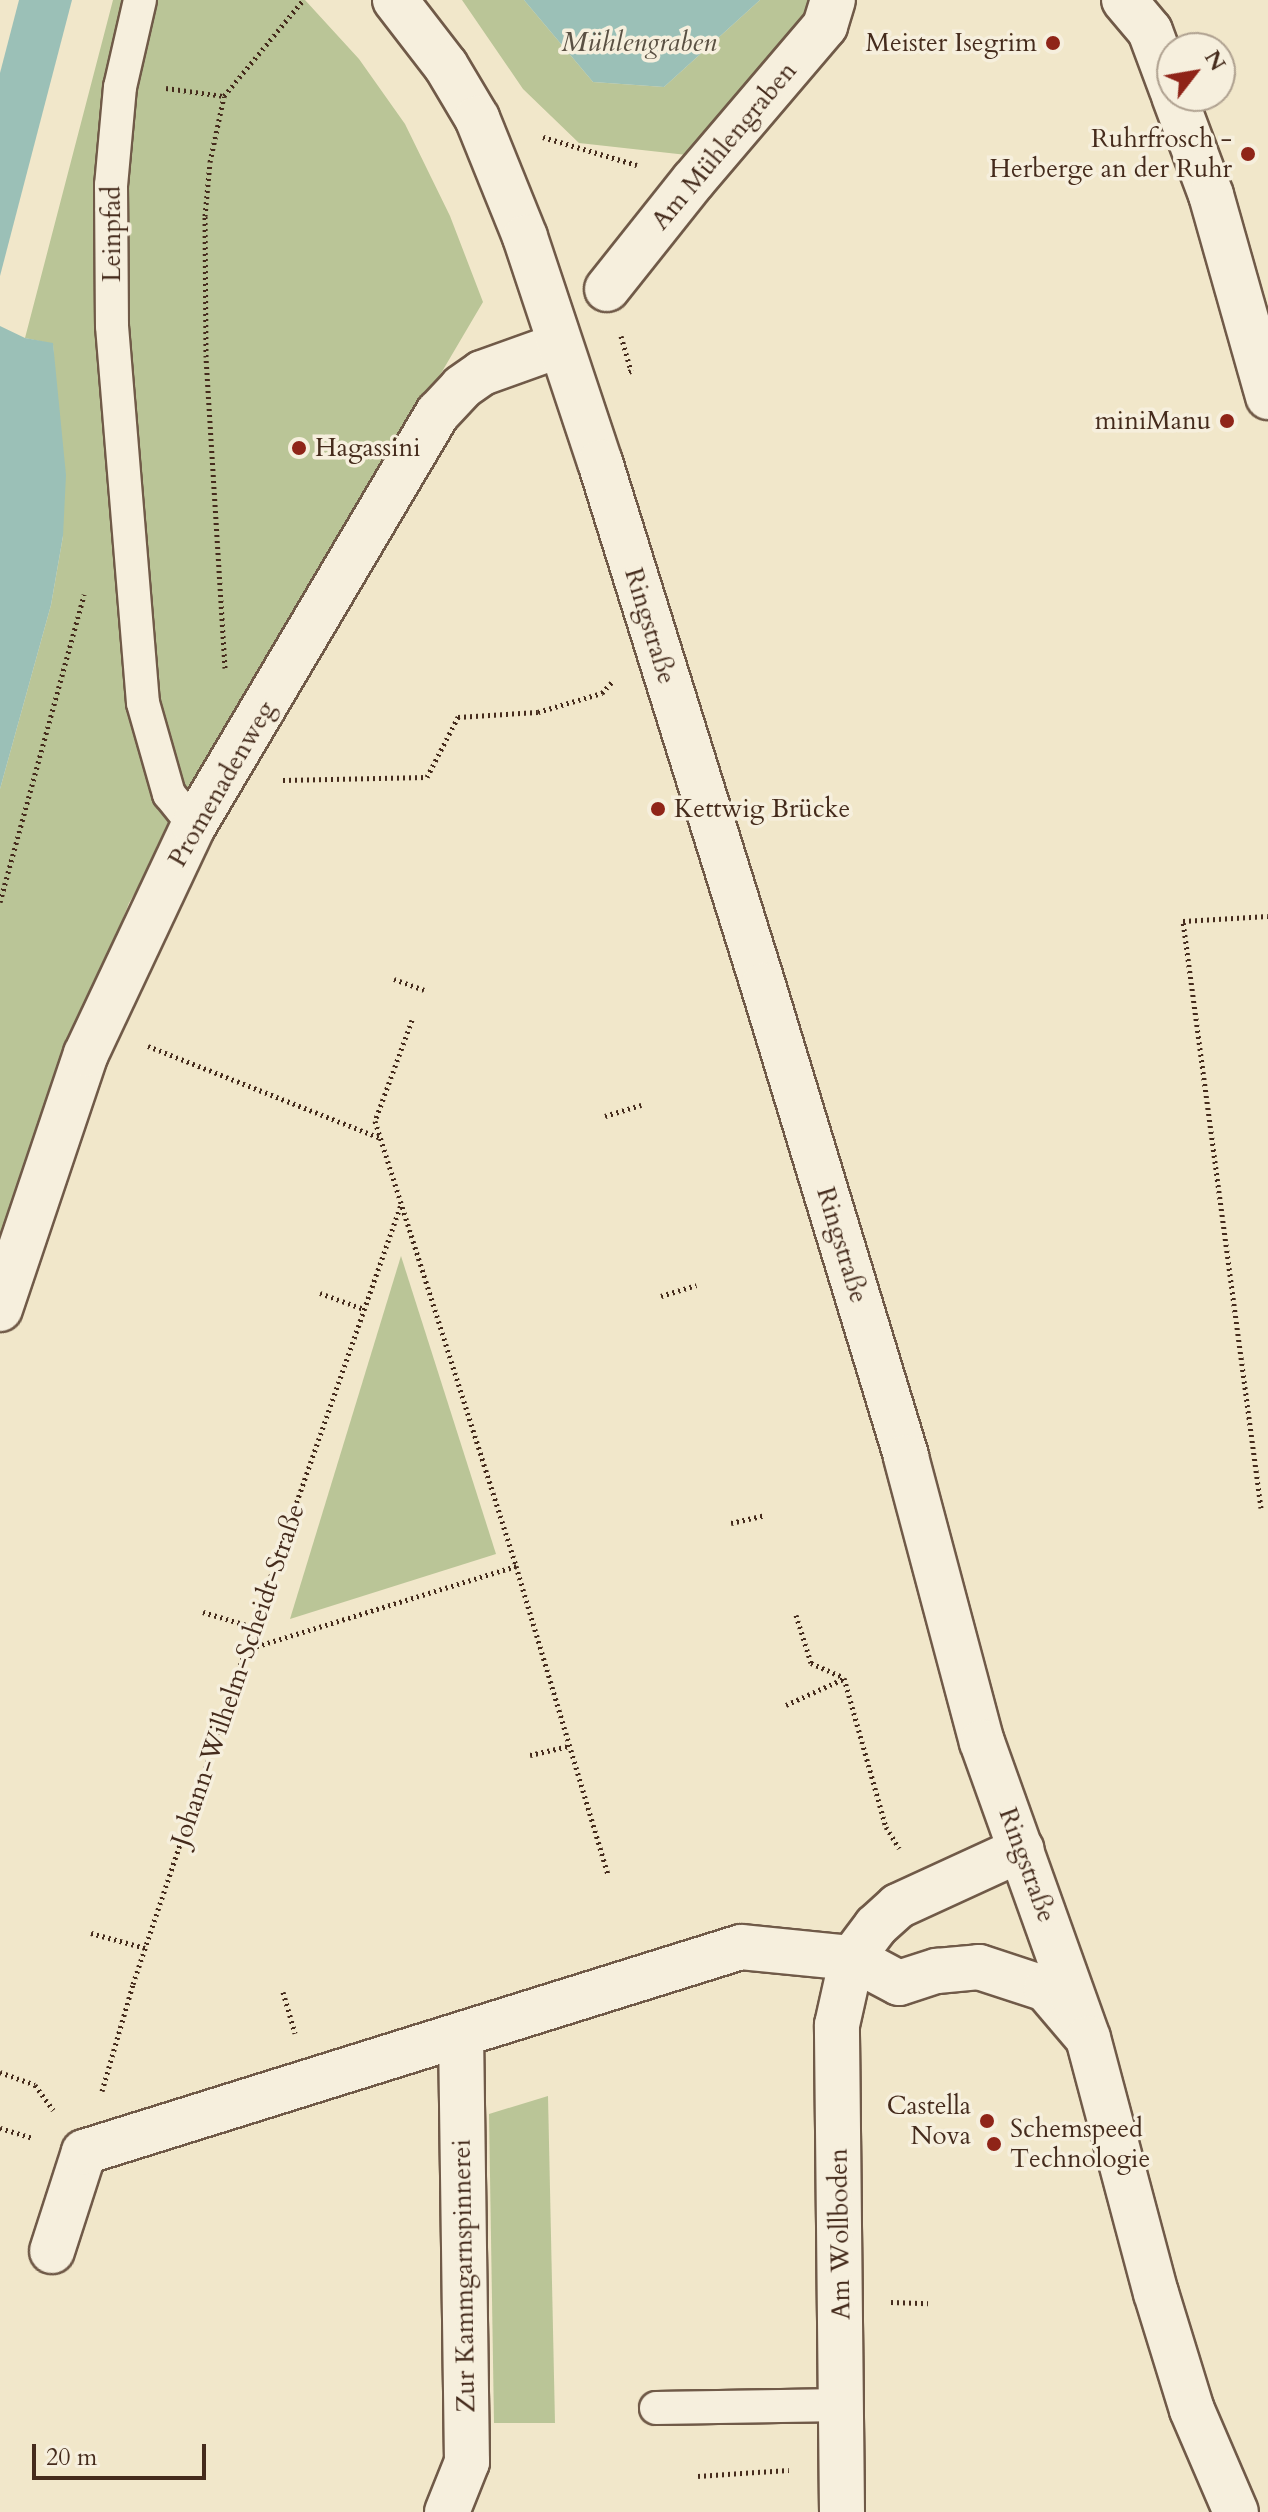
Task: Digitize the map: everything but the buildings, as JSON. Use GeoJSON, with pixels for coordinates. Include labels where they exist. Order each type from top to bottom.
{"type":"FeatureCollection","features":[{"type":"Feature","properties":{"kind":"street","name":"Ringstraße"},"geometry":{"type":"LineString","coordinates":[[395,0],[446,66],[477,118],[525,237],[600,462],[906,1457],[982,1742],[1088,2038],[1156,2293],[1188,2396],[1236,2512]]}},
{"type":"Feature","properties":{"kind":"street","name":"Am Mühlengraben"},"geometry":{"type":"LineString","coordinates":[[607,289],[693,181],[825,26],[833,0]]}},
{"type":"Feature","properties":{"kind":"street"},"geometry":{"type":"LineString","coordinates":[[1124,0],[1150,31],[1156,47]]}},
{"type":"Feature","properties":{"kind":"street"},"geometry":{"type":"LineString","coordinates":[[1180,112],[1211,195],[1268,397]]}},
{"type":"Feature","properties":{"kind":"street","name":"Promenadenweg"},"geometry":{"type":"LineString","coordinates":[[0,1309],[86,1054],[194,825],[438,413],[462,387],[482,373],[560,345]]}},
{"type":"Feature","properties":{"kind":"street"},"geometry":{"type":"LineString","coordinates":[[852,1958],[876,1926],[898,1906],[1022,1849]]}},
{"type":"Feature","properties":{"kind":"street"},"geometry":{"type":"LineString","coordinates":[[52,2251],[84,2152],[741,1947],[852,1958],[899,1983],[937,1971],[979,1967],[1046,1989],[1088,2038]]}},
{"type":"Feature","properties":{"kind":"street","name":"Am Wollboden"},"geometry":{"type":"LineString","coordinates":[[842,2512],[837,2025],[852,1958]]}},
{"type":"Feature","properties":{"kind":"street","name":"Zur Kammgarnspinnerei"},"geometry":{"type":"LineString","coordinates":[[447,2512],[467,2462],[461,2035]]}},
{"type":"Feature","properties":{"kind":"lane","name":"Leinpfad"},"geometry":{"type":"LineString","coordinates":[[140,0],[120,87],[111,185],[112,326],[143,703],[169,794],[194,825]]}},
{"type":"Feature","properties":{"kind":"lane"},"geometry":{"type":"LineString","coordinates":[[656,2408],[843,2405]]}},
{"type":"Feature","properties":{"kind":"path"},"geometry":{"type":"LineString","coordinates":[[303,0],[224,96],[214,132],[205,216],[206,357],[228,709],[243,746],[267,780],[427,777],[458,717],[538,712],[602,693],[616,678],[660,657]]}},
{"type":"Feature","properties":{"kind":"path"},"geometry":{"type":"LineString","coordinates":[[171,89],[224,96]]}},
{"type":"Feature","properties":{"kind":"path"},"geometry":{"type":"LineString","coordinates":[[477,118],[693,181]]}},
{"type":"Feature","properties":{"kind":"path"},"geometry":{"type":"LineString","coordinates":[[0,902],[88,579]]}},
{"type":"Feature","properties":{"kind":"path"},"geometry":{"type":"LineString","coordinates":[[1261,1508],[1183,921],[1268,916]]}},
{"type":"Feature","properties":{"kind":"path"},"geometry":{"type":"LineString","coordinates":[[394,979],[424,990]]}},
{"type":"Feature","properties":{"kind":"path"},"geometry":{"type":"LineString","coordinates":[[412,1020],[375,1121],[516,1566],[608,1875]]}},
{"type":"Feature","properties":{"kind":"path"},"geometry":{"type":"LineString","coordinates":[[155,1050],[381,1139]]}},
{"type":"Feature","properties":{"kind":"path"},"geometry":{"type":"LineString","coordinates":[[605,1116],[641,1105]]}},
{"type":"Feature","properties":{"kind":"path","name":"Johann-Wilhelm-Scheidt-Straße"},"geometry":{"type":"LineString","coordinates":[[84,2152],[145,1948],[245,1650],[402,1202]]}},
{"type":"Feature","properties":{"kind":"path"},"geometry":{"type":"LineString","coordinates":[[661,1296],[696,1285]]}},
{"type":"Feature","properties":{"kind":"path"},"geometry":{"type":"LineString","coordinates":[[320,1293],[364,1309]]}},
{"type":"Feature","properties":{"kind":"path"},"geometry":{"type":"LineString","coordinates":[[731,1523],[765,1515]]}},
{"type":"Feature","properties":{"kind":"path"},"geometry":{"type":"LineString","coordinates":[[245,1650],[516,1566]]}},
{"type":"Feature","properties":{"kind":"path"},"geometry":{"type":"LineString","coordinates":[[203,1612],[253,1627]]}},
{"type":"Feature","properties":{"kind":"path"},"geometry":{"type":"LineString","coordinates":[[796,1615],[811,1663],[844,1678],[886,1827],[897,1849],[910,1842]]}},
{"type":"Feature","properties":{"kind":"path"},"geometry":{"type":"LineString","coordinates":[[786,1705],[844,1678]]}},
{"type":"Feature","properties":{"kind":"path"},"geometry":{"type":"LineString","coordinates":[[530,1755],[569,1746]]}},
{"type":"Feature","properties":{"kind":"path"},"geometry":{"type":"LineString","coordinates":[[91,1933],[145,1948]]}},
{"type":"Feature","properties":{"kind":"path"},"geometry":{"type":"LineString","coordinates":[[0,2072],[35,2085]]}},
{"type":"Feature","properties":{"kind":"path"},"geometry":{"type":"LineString","coordinates":[[906,2302],[928,2303]]}},
{"type":"Feature","properties":{"kind":"path"},"geometry":{"type":"LineString","coordinates":[[698,2476],[732,2475],[731,2472],[843,2469]]}},
{"type":"Feature","properties":{"kind":"green space"},"geometry":{"type":"Polygon","coordinates":[[[113,0],[305,0],[359,59],[405,124],[450,216],[483,302],[129,903],[67,1062],[0,1260],[0,789],[51,605],[63,536],[53,344],[25,338],[113,0]]]}},
{"type":"Feature","properties":{"kind":"green space"},"geometry":{"type":"Polygon","coordinates":[[[462,0],[524,0],[593,82],[664,87],[760,0],[808,0],[813,11],[696,156],[579,143],[523,89],[462,0]]]}},
{"type":"Feature","properties":{"kind":"green space"},"geometry":{"type":"Polygon","coordinates":[[[401,1256],[496,1554],[290,1619],[401,1256]]]}},
{"type":"Feature","properties":{"kind":"green space"},"geometry":{"type":"Polygon","coordinates":[[[548,2096],[555,2423],[494,2423],[489,2114],[548,2096]]]}},
{"type":"Feature","properties":{"kind":"water"},"geometry":{"type":"Polygon","coordinates":[[[19,0],[72,0],[0,276],[0,73],[19,0]]]}},
{"type":"Feature","properties":{"kind":"water","name":"Mühlengraben"},"geometry":{"type":"Polygon","coordinates":[[[524,0],[760,0],[664,87],[593,82],[524,0]]]}},
{"type":"Feature","properties":{"kind":"water"},"geometry":{"type":"Polygon","coordinates":[[[0,326],[25,338],[53,343],[66,475],[63,536],[51,605],[0,789],[0,326]]]}},
{"type":"Feature","properties":{"kind":"place","name":"Meister Isegrim"},"geometry":{"type":"Point","coordinates":[1053,43]}},
{"type":"Feature","properties":{"kind":"place","name":"Ruhrfrosch - Herberge an der Ruhr"},"geometry":{"type":"Point","coordinates":[1248,154]}},
{"type":"Feature","properties":{"kind":"place","name":"miniManu"},"geometry":{"type":"Point","coordinates":[1227,421]}},
{"type":"Feature","properties":{"kind":"place","name":"Hagassini"},"geometry":{"type":"Point","coordinates":[299,448]}},
{"type":"Feature","properties":{"kind":"place","name":"Kettwig Brücke"},"geometry":{"type":"Point","coordinates":[658,809]}},
{"type":"Feature","properties":{"kind":"place","name":"Castella Nova"},"geometry":{"type":"Point","coordinates":[987,2121]}},
{"type":"Feature","properties":{"kind":"place","name":"Schemspeed Technologie"},"geometry":{"type":"Point","coordinates":[994,2144]}}]}
